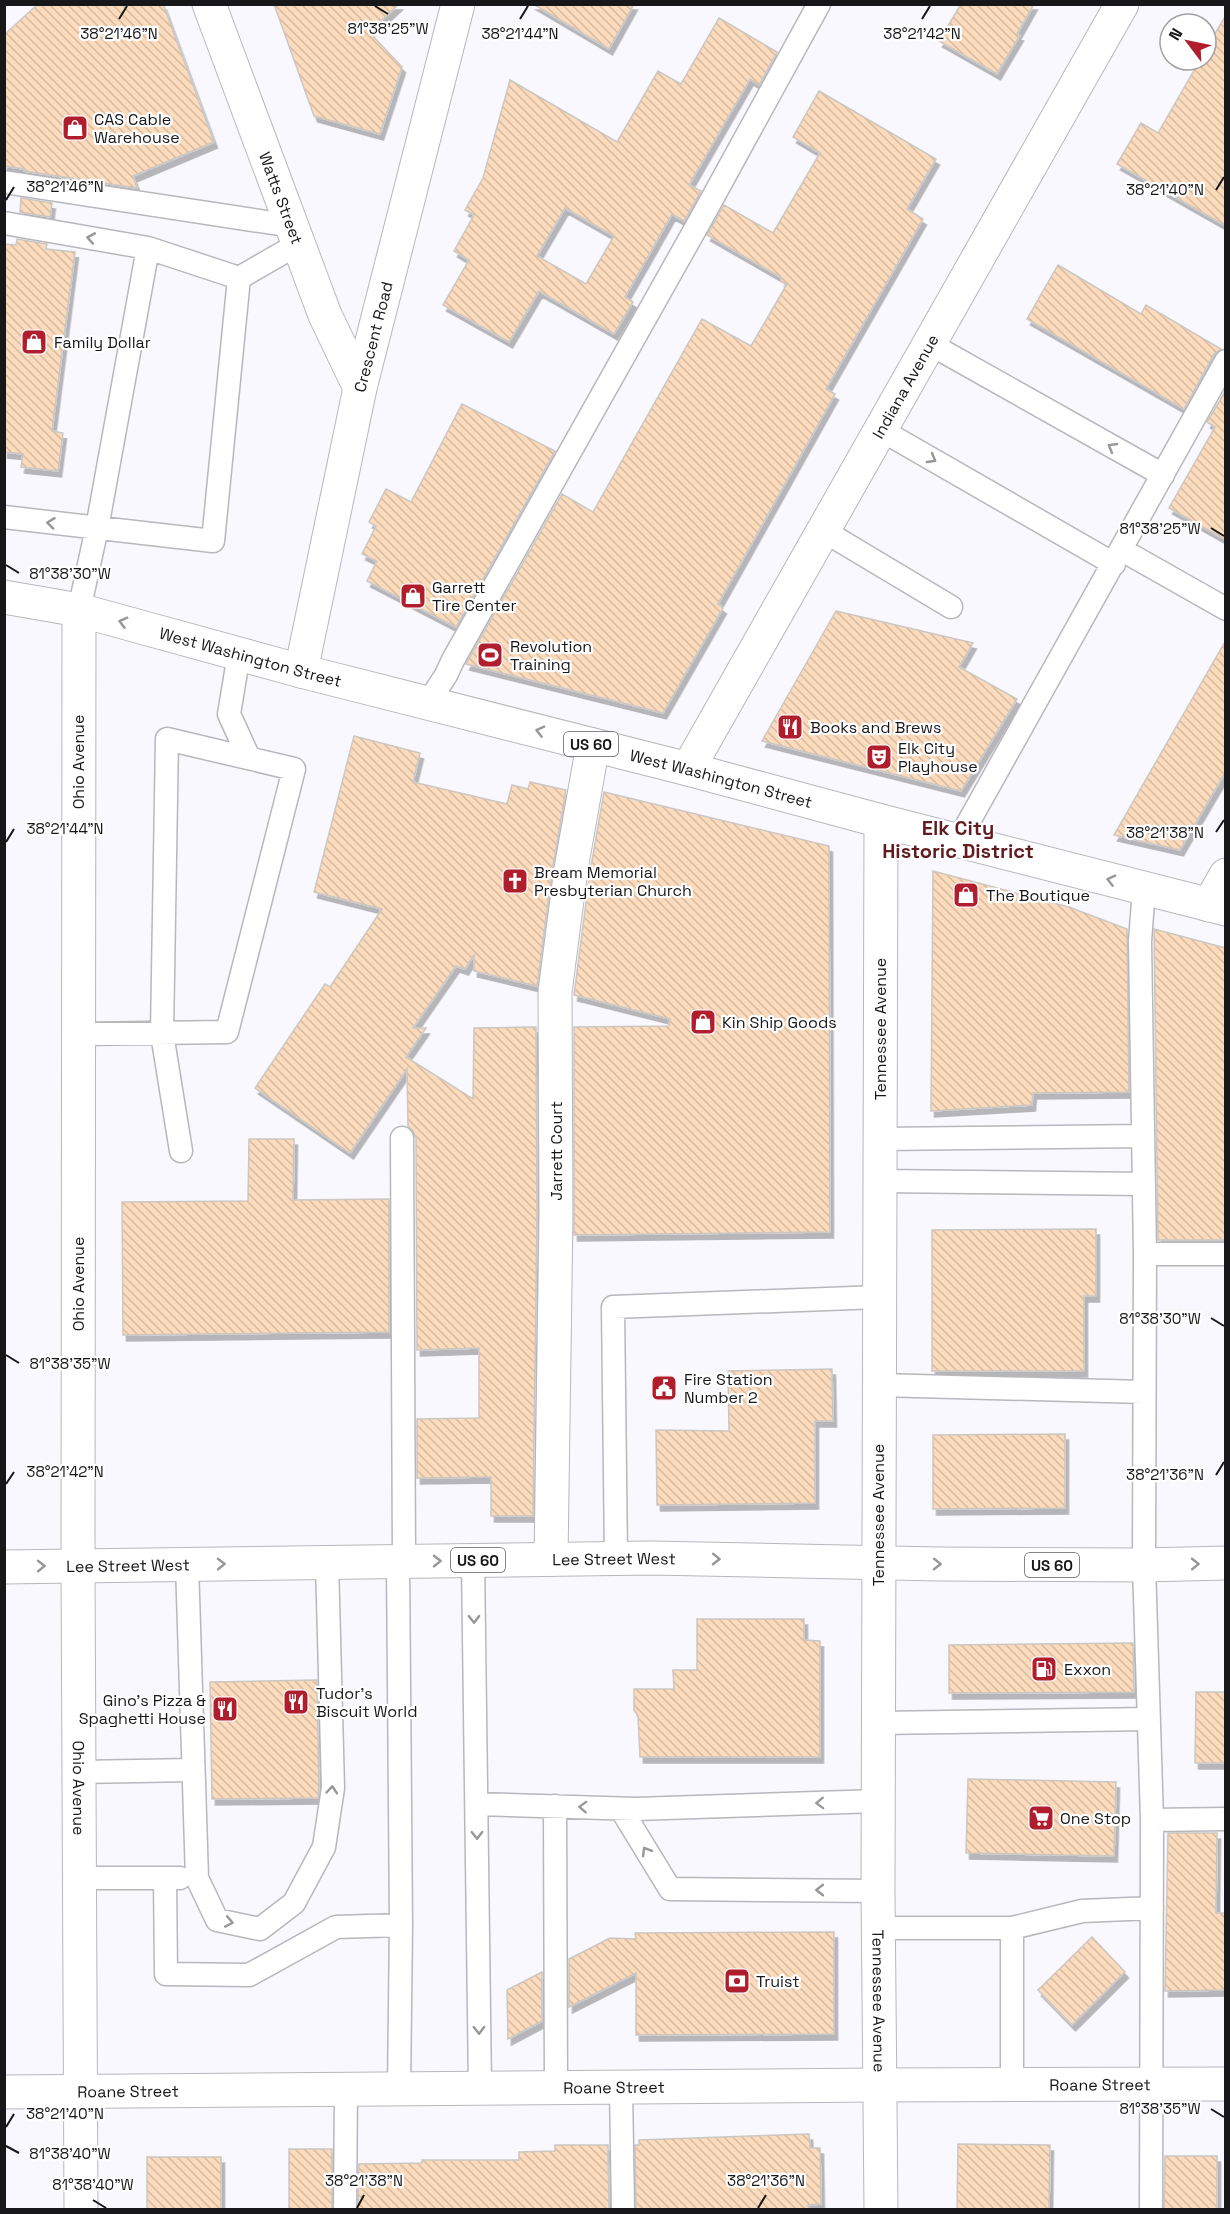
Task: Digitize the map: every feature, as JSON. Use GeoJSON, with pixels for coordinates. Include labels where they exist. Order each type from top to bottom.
{"type":"FeatureCollection","features":[{"type":"Feature","properties":{"kind":"street","name":"Watts Street"},"geometry":{"type":"LineString","coordinates":[[208,4],[325,315],[360,388]]}},
{"type":"Feature","properties":{"kind":"street","name":"Crescent Road"},"geometry":{"type":"LineString","coordinates":[[301,671],[360,388],[458,4]]}},
{"type":"Feature","properties":{"kind":"street","name":"Indiana Avenue"},"geometry":{"type":"LineString","coordinates":[[688,769],[1122,4]]}},
{"type":"Feature","properties":{"kind":"street","name":"West Washington Street"},"geometry":{"type":"LineString","coordinates":[[4,597],[79,610],[301,671],[1217,907]]}},
{"type":"Feature","properties":{"kind":"street","name":"Ohio Avenue"},"geometry":{"type":"LineString","coordinates":[[79,610],[78,1566],[81,2210]]}},
{"type":"Feature","properties":{"kind":"street","name":"Jarrett Court"},"geometry":{"type":"LineString","coordinates":[[550,1559],[556,1215],[555,992],[571,869],[594,745]]}},
{"type":"Feature","properties":{"kind":"street","name":"Tennessee Avenue"},"geometry":{"type":"LineString","coordinates":[[881,821],[878,1723],[878,2085],[881,2210]]}},
{"type":"Feature","properties":{"kind":"street"},"geometry":{"type":"LineString","coordinates":[[1217,907],[1226,875]]}},
{"type":"Feature","properties":{"kind":"street","name":"Lee Street West"},"geometry":{"type":"LineString","coordinates":[[4,1567],[616,1558],[879,1563],[1144,1565],[1226,1563]]}},
{"type":"Feature","properties":{"kind":"street","name":"Roane Street"},"geometry":{"type":"LineString","coordinates":[[4,2092],[1226,2084]]}},
{"type":"Feature","properties":{"kind":"lane"},"geometry":{"type":"LineString","coordinates":[[428,703],[446,675],[819,4]]}},
{"type":"Feature","properties":{"kind":"lane"},"geometry":{"type":"LineString","coordinates":[[4,182],[295,235]]}},
{"type":"Feature","properties":{"kind":"lane"},"geometry":{"type":"LineString","coordinates":[[4,223],[148,248],[239,278]]}},
{"type":"Feature","properties":{"kind":"lane"},"geometry":{"type":"LineString","coordinates":[[4,517],[213,541],[239,278],[295,235]]}},
{"type":"Feature","properties":{"kind":"lane"},"geometry":{"type":"LineString","coordinates":[[79,610],[97,528],[148,248]]}},
{"type":"Feature","properties":{"kind":"lane"},"geometry":{"type":"LineString","coordinates":[[930,344],[1163,476]]}},
{"type":"Feature","properties":{"kind":"lane"},"geometry":{"type":"LineString","coordinates":[[958,841],[1226,361]]}},
{"type":"Feature","properties":{"kind":"lane"},"geometry":{"type":"LineString","coordinates":[[881,430],[1118,557],[1226,609]]}},
{"type":"Feature","properties":{"kind":"lane"},"geometry":{"type":"LineString","coordinates":[[824,531],[951,607]]}},
{"type":"Feature","properties":{"kind":"lane"},"geometry":{"type":"LineString","coordinates":[[239,654],[229,714],[249,758]]}},
{"type":"Feature","properties":{"kind":"lane"},"geometry":{"type":"LineString","coordinates":[[78,1034],[162,1034],[227,1032],[294,769],[168,739],[162,1034],[181,1151]]}},
{"type":"Feature","properties":{"kind":"lane"},"geometry":{"type":"LineString","coordinates":[[1144,889],[1140,940],[1145,1254],[1144,1565],[1152,1820],[1151,2210]]}},
{"type":"Feature","properties":{"kind":"lane"},"geometry":{"type":"LineString","coordinates":[[880,1139],[1142,1136]]}},
{"type":"Feature","properties":{"kind":"lane"},"geometry":{"type":"LineString","coordinates":[[399,2089],[402,1138]]}},
{"type":"Feature","properties":{"kind":"lane"},"geometry":{"type":"LineString","coordinates":[[880,1181],[1143,1184]]}},
{"type":"Feature","properties":{"kind":"lane"},"geometry":{"type":"LineString","coordinates":[[1145,1254],[1226,1254]]}},
{"type":"Feature","properties":{"kind":"lane"},"geometry":{"type":"LineString","coordinates":[[616,1558],[613,1307],[879,1297]]}},
{"type":"Feature","properties":{"kind":"lane"},"geometry":{"type":"LineString","coordinates":[[879,1384],[1144,1392]]}},
{"type":"Feature","properties":{"kind":"lane"},"geometry":{"type":"LineString","coordinates":[[473,1560],[480,2088]]}},
{"type":"Feature","properties":{"kind":"lane"},"geometry":{"type":"LineString","coordinates":[[187,1564],[197,1878],[218,1920],[260,1929],[294,1903],[324,1847],[333,1788],[327,1562]]}},
{"type":"Feature","properties":{"kind":"lane"},"geometry":{"type":"LineString","coordinates":[[878,1723],[1149,1719]]}},
{"type":"Feature","properties":{"kind":"lane"},"geometry":{"type":"LineString","coordinates":[[80,1772],[193,1770]]}},
{"type":"Feature","properties":{"kind":"lane"},"geometry":{"type":"LineString","coordinates":[[477,1804],[621,1809],[878,1801]]}},
{"type":"Feature","properties":{"kind":"lane"},"geometry":{"type":"LineString","coordinates":[[555,1806],[556,2087]]}},
{"type":"Feature","properties":{"kind":"lane"},"geometry":{"type":"LineString","coordinates":[[621,1809],[670,1889],[878,1891]]}},
{"type":"Feature","properties":{"kind":"lane"},"geometry":{"type":"LineString","coordinates":[[1152,1820],[1226,1819]]}},
{"type":"Feature","properties":{"kind":"lane"},"geometry":{"type":"LineString","coordinates":[[80,1878],[197,1878]]}},
{"type":"Feature","properties":{"kind":"lane"},"geometry":{"type":"LineString","coordinates":[[165,1878],[166,1974],[249,1975],[336,1927],[401,1925]]}},
{"type":"Feature","properties":{"kind":"lane"},"geometry":{"type":"LineString","coordinates":[[878,1928],[1012,1928],[1082,1911],[1152,1908]]}},
{"type":"Feature","properties":{"kind":"lane"},"geometry":{"type":"LineString","coordinates":[[1012,1928],[1012,2085]]}},
{"type":"Feature","properties":{"kind":"lane"},"geometry":{"type":"LineString","coordinates":[[621,2087],[623,2210]]}},
{"type":"Feature","properties":{"kind":"lane"},"geometry":{"type":"LineString","coordinates":[[345,2210],[346,2089]]}},
{"type":"Feature","properties":{"kind":"building"},"geometry":{"type":"Polygon","coordinates":[[[38,4],[163,4],[214,142],[133,176],[137,188],[4,166],[4,35],[38,4]]]}},
{"type":"Feature","properties":{"kind":"building"},"geometry":{"type":"Polygon","coordinates":[[[274,4],[399,4],[369,32],[402,67],[380,134],[314,116],[274,4]]]}},
{"type":"Feature","properties":{"kind":"building"},"geometry":{"type":"Polygon","coordinates":[[[533,4],[634,4],[609,49],[533,4]]]}},
{"type":"Feature","properties":{"kind":"building"},"geometry":{"type":"Polygon","coordinates":[[[961,4],[1034,4],[1017,34],[1020,35],[997,74],[939,41],[961,4]]]}},
{"type":"Feature","properties":{"kind":"building"},"geometry":{"type":"Polygon","coordinates":[[[1226,15],[1226,226],[1117,164],[1141,123],[1158,133],[1193,72],[1218,72],[1218,29],[1226,15]]]}},
{"type":"Feature","properties":{"kind":"building"},"geometry":{"type":"Polygon","coordinates":[[[719,18],[777,52],[759,85],[750,79],[689,185],[701,191],[684,221],[672,214],[625,297],[633,302],[614,334],[539,291],[509,342],[443,305],[469,260],[454,251],[474,215],[465,210],[483,178],[510,80],[617,142],[658,71],[681,84],[719,18]],[[565,208],[537,256],[586,284],[614,236],[565,208]]]}},
{"type":"Feature","properties":{"kind":"building"},"geometry":{"type":"Polygon","coordinates":[[[819,91],[936,159],[907,209],[923,219],[826,389],[835,394],[718,604],[723,608],[663,713],[466,664],[562,494],[593,512],[702,319],[751,346],[787,284],[781,281],[782,278],[707,235],[724,205],[773,233],[820,153],[793,137],[819,91]]]}},
{"type":"Feature","properties":{"kind":"building"},"geometry":{"type":"Polygon","coordinates":[[[21,198],[52,203],[50,217],[20,212],[21,198]]]}},
{"type":"Feature","properties":{"kind":"building","name":"Family Dollar"},"geometry":{"type":"Polygon","coordinates":[[[17,239],[47,244],[46,249],[75,252],[52,431],[63,433],[58,471],[21,467],[23,454],[4,452],[4,244],[16,245],[17,239]]]}},
{"type":"Feature","properties":{"kind":"building"},"geometry":{"type":"Polygon","coordinates":[[[1058,265],[1141,314],[1146,305],[1221,349],[1214,354],[1184,409],[1027,319],[1058,265]]]}},
{"type":"Feature","properties":{"kind":"building"},"geometry":{"type":"Polygon","coordinates":[[[1226,390],[1226,540],[1169,508],[1215,427],[1207,422],[1226,390]]]}},
{"type":"Feature","properties":{"kind":"building"},"geometry":{"type":"Polygon","coordinates":[[[462,404],[555,451],[456,627],[367,581],[377,561],[362,554],[376,526],[369,522],[386,489],[411,502],[462,404]]]}},
{"type":"Feature","properties":{"kind":"building"},"geometry":{"type":"Polygon","coordinates":[[[836,611],[973,643],[959,667],[1017,699],[961,791],[762,741],[836,611]]]}},
{"type":"Feature","properties":{"kind":"building"},"geometry":{"type":"Polygon","coordinates":[[[1226,640],[1226,771],[1180,850],[1114,835],[1226,640]]]}},
{"type":"Feature","properties":{"kind":"building"},"geometry":{"type":"Polygon","coordinates":[[[354,736],[420,753],[413,782],[507,804],[512,785],[528,789],[530,782],[566,790],[537,986],[474,971],[474,955],[465,969],[456,966],[413,1028],[426,1028],[406,1057],[473,1099],[474,1028],[536,1027],[537,1215],[533,1516],[491,1516],[491,1477],[417,1478],[417,1419],[479,1418],[479,1348],[417,1350],[416,1138],[408,1126],[407,1069],[350,1153],[255,1088],[325,984],[330,987],[382,909],[314,892],[354,736]]]}},
{"type":"Feature","properties":{"kind":"building"},"geometry":{"type":"Polygon","coordinates":[[[604,792],[829,846],[830,1232],[574,1235],[574,1027],[669,1026],[670,1019],[574,995],[590,872],[604,792]]]}},
{"type":"Feature","properties":{"kind":"building"},"geometry":{"type":"Polygon","coordinates":[[[933,871],[1069,907],[1127,929],[1129,1092],[1033,1093],[1032,1105],[931,1111],[933,871]]]}},
{"type":"Feature","properties":{"kind":"building"},"geometry":{"type":"Polygon","coordinates":[[[1154,929],[1226,948],[1226,1240],[1158,1240],[1154,929]]]}},
{"type":"Feature","properties":{"kind":"building"},"geometry":{"type":"Polygon","coordinates":[[[249,1139],[294,1139],[293,1200],[389,1199],[389,1332],[123,1335],[122,1202],[248,1201],[249,1139]]]}},
{"type":"Feature","properties":{"kind":"building"},"geometry":{"type":"Polygon","coordinates":[[[1096,1229],[1096,1296],[1084,1296],[1084,1371],[932,1371],[932,1230],[1096,1229]]]}},
{"type":"Feature","properties":{"kind":"building"},"geometry":{"type":"Polygon","coordinates":[[[832,1369],[833,1421],[815,1421],[815,1503],[657,1505],[656,1430],[729,1431],[728,1371],[832,1369]]]}},
{"type":"Feature","properties":{"kind":"building"},"geometry":{"type":"Polygon","coordinates":[[[1065,1434],[1065,1508],[933,1509],[933,1435],[1065,1434]]]}},
{"type":"Feature","properties":{"kind":"building"},"geometry":{"type":"Polygon","coordinates":[[[697,1619],[804,1619],[804,1640],[820,1641],[820,1757],[640,1757],[638,1716],[634,1710],[634,1689],[674,1689],[673,1670],[697,1670],[697,1619]]]}},
{"type":"Feature","properties":{"kind":"building","name":"Exxon"},"geometry":{"type":"Polygon","coordinates":[[[1133,1643],[1134,1692],[949,1693],[949,1645],[1133,1643]]]}},
{"type":"Feature","properties":{"kind":"building"},"geometry":{"type":"Polygon","coordinates":[[[317,1680],[318,1798],[212,1799],[210,1682],[317,1680]]]}},
{"type":"Feature","properties":{"kind":"building"},"geometry":{"type":"Polygon","coordinates":[[[1196,1692],[1226,1692],[1226,1763],[1195,1763],[1196,1692]]]}},
{"type":"Feature","properties":{"kind":"building","name":"One Stop"},"geometry":{"type":"Polygon","coordinates":[[[968,1779],[1116,1782],[1114,1856],[966,1853],[968,1779]]]}},
{"type":"Feature","properties":{"kind":"building"},"geometry":{"type":"Polygon","coordinates":[[[1168,1833],[1217,1833],[1216,1913],[1226,1913],[1226,1990],[1165,1991],[1168,1833]]]}},
{"type":"Feature","properties":{"kind":"building"},"geometry":{"type":"Polygon","coordinates":[[[834,1932],[834,2034],[636,2035],[636,1973],[569,2007],[569,1959],[610,1938],[636,1939],[635,1933],[834,1932]]]}},
{"type":"Feature","properties":{"kind":"building"},"geometry":{"type":"Polygon","coordinates":[[[1092,1937],[1125,1972],[1072,2025],[1038,1990],[1092,1937]]]}},
{"type":"Feature","properties":{"kind":"building"},"geometry":{"type":"Polygon","coordinates":[[[542,1972],[542,2021],[508,2039],[507,1990],[542,1972]]]}},
{"type":"Feature","properties":{"kind":"building"},"geometry":{"type":"Polygon","coordinates":[[[809,2134],[810,2148],[820,2148],[821,2204],[808,2205],[809,2210],[636,2210],[635,2145],[639,2145],[639,2140],[809,2134]]]}},
{"type":"Feature","properties":{"kind":"building"},"geometry":{"type":"Polygon","coordinates":[[[958,2144],[1050,2145],[1049,2210],[957,2210],[958,2144]]]}},
{"type":"Feature","properties":{"kind":"building"},"geometry":{"type":"Polygon","coordinates":[[[555,2145],[608,2145],[609,2210],[358,2210],[359,2164],[422,2163],[422,2160],[519,2160],[519,2152],[555,2151],[555,2145]]]}},
{"type":"Feature","properties":{"kind":"building"},"geometry":{"type":"Polygon","coordinates":[[[289,2149],[332,2149],[332,2210],[289,2210],[289,2149]]]}},
{"type":"Feature","properties":{"kind":"building"},"geometry":{"type":"Polygon","coordinates":[[[1165,2156],[1217,2156],[1217,2210],[1164,2210],[1165,2156]]]}},
{"type":"Feature","properties":{"kind":"building"},"geometry":{"type":"Polygon","coordinates":[[[147,2157],[221,2157],[221,2210],[147,2210],[147,2157]]]}},
{"type":"Feature","properties":{"kind":"place","name":"CAS Cable Warehouse"},"geometry":{"type":"Point","coordinates":[75,128]}},
{"type":"Feature","properties":{"kind":"place","name":"Family Dollar"},"geometry":{"type":"Point","coordinates":[34,342]}},
{"type":"Feature","properties":{"kind":"place","name":"Garrett Tire Center"},"geometry":{"type":"Point","coordinates":[413,596]}},
{"type":"Feature","properties":{"kind":"place","name":"Revolution Training"},"geometry":{"type":"Point","coordinates":[490,655]}},
{"type":"Feature","properties":{"kind":"place","name":"Books and Brews"},"geometry":{"type":"Point","coordinates":[790,727]}},
{"type":"Feature","properties":{"kind":"place","name":"Elk City Playhouse"},"geometry":{"type":"Point","coordinates":[879,757]}},
{"type":"Feature","properties":{"kind":"place","name":"Bream Memorial Presbyterian Church"},"geometry":{"type":"Point","coordinates":[515,881]}},
{"type":"Feature","properties":{"kind":"place","name":"The Boutique"},"geometry":{"type":"Point","coordinates":[966,895]}},
{"type":"Feature","properties":{"kind":"place","name":"Kin Ship Goods"},"geometry":{"type":"Point","coordinates":[703,1022]}},
{"type":"Feature","properties":{"kind":"place","name":"Fire Station Number 2"},"geometry":{"type":"Point","coordinates":[664,1388]}},
{"type":"Feature","properties":{"kind":"place","name":"Exxon"},"geometry":{"type":"Point","coordinates":[1044,1669]}},
{"type":"Feature","properties":{"kind":"place","name":"Tudor's Biscuit World"},"geometry":{"type":"Point","coordinates":[296,1702]}},
{"type":"Feature","properties":{"kind":"place","name":"Gino's Pizza & Spaghetti House"},"geometry":{"type":"Point","coordinates":[225,1709]}},
{"type":"Feature","properties":{"kind":"place","name":"One Stop"},"geometry":{"type":"Point","coordinates":[1041,1818]}},
{"type":"Feature","properties":{"kind":"place","name":"Truist"},"geometry":{"type":"Point","coordinates":[737,1981]}},
{"type":"Feature","properties":{"kind":"district","name":"Elk City Historic District"},"geometry":{"type":"Point","coordinates":[958,840]}}]}
